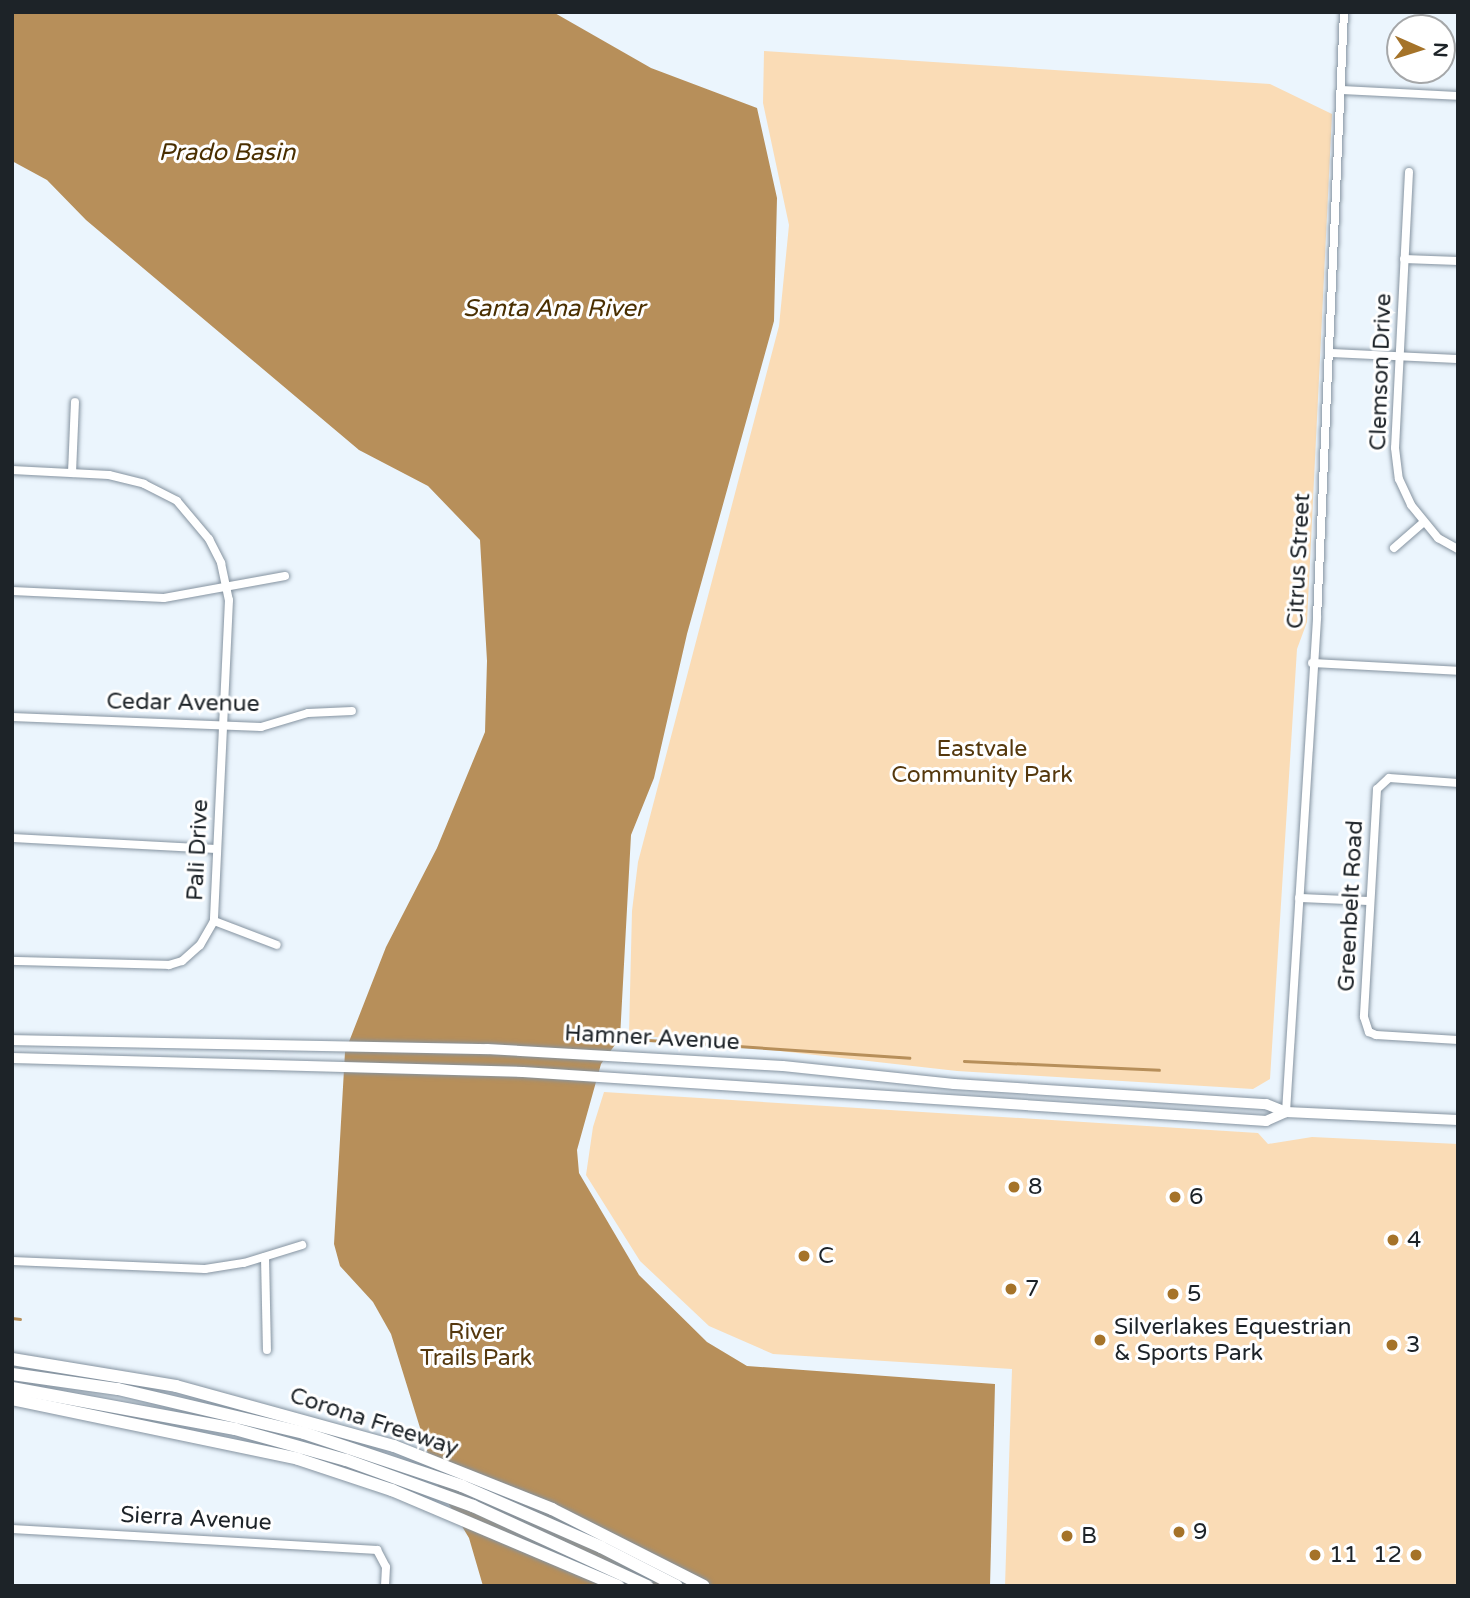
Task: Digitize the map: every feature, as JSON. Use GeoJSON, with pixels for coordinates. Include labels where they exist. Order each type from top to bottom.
{"type":"FeatureCollection","features":[{"type":"Feature","properties":{"kind":"highway","name":"Corona Freeway"},"geometry":{"type":"LineString","coordinates":[[12,1359],[176,1386],[394,1446],[552,1509],[704,1586]]}},
{"type":"Feature","properties":{"kind":"highway"},"geometry":{"type":"LineString","coordinates":[[12,1374],[205,1408],[394,1462],[601,1546],[677,1586]]}},
{"type":"Feature","properties":{"kind":"highway"},"geometry":{"type":"LineString","coordinates":[[12,1388],[235,1429],[393,1483],[618,1586]]}},
{"type":"Feature","properties":{"kind":"highway"},"geometry":{"type":"LineString","coordinates":[[12,1399],[298,1458],[393,1483],[486,1511],[647,1586]]}},
{"type":"Feature","properties":{"kind":"main road","name":"Hamner Avenue"},"geometry":{"type":"LineString","coordinates":[[12,1040],[487,1049],[783,1066],[954,1084],[1266,1104],[1286,1112],[1458,1120]]}},
{"type":"Feature","properties":{"kind":"main road","name":"Hamner Avenue"},"geometry":{"type":"LineString","coordinates":[[12,1058],[322,1065],[773,1086],[1266,1121],[1286,1112]]}},
{"type":"Feature","properties":{"kind":"street","name":"Citrus Street"},"geometry":{"type":"LineString","coordinates":[[1286,1112],[1329,353],[1344,12]]}},
{"type":"Feature","properties":{"kind":"street"},"geometry":{"type":"LineString","coordinates":[[1341,90],[1458,96]]}},
{"type":"Feature","properties":{"kind":"street","name":"Clemson Drive"},"geometry":{"type":"LineString","coordinates":[[1409,172],[1396,458],[1399,479],[1423,523],[1458,549]]}},
{"type":"Feature","properties":{"kind":"street"},"geometry":{"type":"LineString","coordinates":[[1404,259],[1458,261]]}},
{"type":"Feature","properties":{"kind":"street"},"geometry":{"type":"LineString","coordinates":[[1329,353],[1458,359]]}},
{"type":"Feature","properties":{"kind":"street"},"geometry":{"type":"LineString","coordinates":[[72,473],[75,402]]}},
{"type":"Feature","properties":{"kind":"street"},"geometry":{"type":"LineString","coordinates":[[12,470],[72,473],[145,484],[177,501],[209,539],[227,586]]}},
{"type":"Feature","properties":{"kind":"street"},"geometry":{"type":"LineString","coordinates":[[1394,548],[1423,523]]}},
{"type":"Feature","properties":{"kind":"street"},"geometry":{"type":"LineString","coordinates":[[12,591],[164,598],[285,576]]}},
{"type":"Feature","properties":{"kind":"street","name":"Pali Drive"},"geometry":{"type":"LineString","coordinates":[[12,961],[169,965],[182,961],[201,945],[214,921],[227,586]]}},
{"type":"Feature","properties":{"kind":"street"},"geometry":{"type":"LineString","coordinates":[[1312,663],[1458,671]]}},
{"type":"Feature","properties":{"kind":"street","name":"Cedar Avenue"},"geometry":{"type":"LineString","coordinates":[[12,717],[261,727],[308,713],[352,711]]}},
{"type":"Feature","properties":{"kind":"street","name":"Greenbelt Road"},"geometry":{"type":"LineString","coordinates":[[1458,783],[1390,778],[1382,782],[1375,803],[1364,1017],[1369,1032],[1458,1040]]}},
{"type":"Feature","properties":{"kind":"street"},"geometry":{"type":"LineString","coordinates":[[12,838],[216,849]]}},
{"type":"Feature","properties":{"kind":"street"},"geometry":{"type":"LineString","coordinates":[[1299,898],[1370,901]]}},
{"type":"Feature","properties":{"kind":"street"},"geometry":{"type":"LineString","coordinates":[[214,921],[277,945]]}},
{"type":"Feature","properties":{"kind":"street"},"geometry":{"type":"LineString","coordinates":[[12,1261],[162,1270],[205,1269],[265,1257],[302,1245]]}},
{"type":"Feature","properties":{"kind":"street"},"geometry":{"type":"LineString","coordinates":[[265,1257],[267,1350]]}},
{"type":"Feature","properties":{"kind":"street","name":"Sierra Avenue"},"geometry":{"type":"LineString","coordinates":[[12,1529],[377,1550],[386,1567],[386,1586]]}},
{"type":"Feature","properties":{"kind":"green space","name":"Eastvale Community Park"},"geometry":{"type":"Polygon","coordinates":[[[764,51],[1270,84],[1332,114],[1307,622],[1297,649],[1270,1079],[1253,1089],[957,1071],[629,1034],[632,911],[638,862],[779,326],[789,225],[763,103],[764,51]]]}},
{"type":"Feature","properties":{"kind":"green space","name":"Silverlakes Equestrian & Sports Park"},"geometry":{"type":"Polygon","coordinates":[[[604,1092],[1258,1133],[1268,1144],[1312,1137],[1458,1144],[1458,1586],[1005,1586],[1012,1369],[773,1354],[709,1326],[640,1261],[586,1175],[593,1127],[604,1092]]]}},
{"type":"Feature","properties":{"kind":"water","name":"Santa Ana River"},"geometry":{"type":"Polygon","coordinates":[[[12,12],[553,12],[651,68],[757,108],[777,198],[774,321],[687,634],[654,778],[631,835],[620,1038],[601,1064],[577,1150],[579,1173],[639,1275],[707,1342],[747,1366],[995,1384],[990,1586],[483,1586],[469,1538],[438,1486],[391,1334],[373,1302],[340,1266],[334,1244],[345,1052],[386,947],[437,848],[485,732],[487,661],[480,540],[428,486],[359,450],[86,220],[47,180],[12,161],[12,12]]]}},
{"type":"Feature","properties":{"kind":"waterway"},"geometry":{"type":"LineString","coordinates":[[619,1038],[909,1058]]}},
{"type":"Feature","properties":{"kind":"waterway"},"geometry":{"type":"LineString","coordinates":[[964,1061],[1159,1070]]}},
{"type":"Feature","properties":{"kind":"waterway"},"geometry":{"type":"LineString","coordinates":[[12,1318],[20,1319]]}},
{"type":"Feature","properties":{"kind":"place","name":"8"},"geometry":{"type":"Point","coordinates":[1014,1187]}},
{"type":"Feature","properties":{"kind":"place","name":"6"},"geometry":{"type":"Point","coordinates":[1175,1197]}},
{"type":"Feature","properties":{"kind":"place","name":"4"},"geometry":{"type":"Point","coordinates":[1393,1240]}},
{"type":"Feature","properties":{"kind":"place","name":"C"},"geometry":{"type":"Point","coordinates":[804,1256]}},
{"type":"Feature","properties":{"kind":"place","name":"7"},"geometry":{"type":"Point","coordinates":[1011,1289]}},
{"type":"Feature","properties":{"kind":"place","name":"5"},"geometry":{"type":"Point","coordinates":[1173,1294]}},
{"type":"Feature","properties":{"kind":"place","name":"Silverlakes Equestrian & Sports Park"},"geometry":{"type":"Point","coordinates":[1100,1340]}},
{"type":"Feature","properties":{"kind":"place","name":"3"},"geometry":{"type":"Point","coordinates":[1392,1345]}},
{"type":"Feature","properties":{"kind":"place","name":"9"},"geometry":{"type":"Point","coordinates":[1179,1532]}},
{"type":"Feature","properties":{"kind":"place","name":"B"},"geometry":{"type":"Point","coordinates":[1067,1536]}},
{"type":"Feature","properties":{"kind":"place","name":"11"},"geometry":{"type":"Point","coordinates":[1315,1555]}},
{"type":"Feature","properties":{"kind":"place","name":"12"},"geometry":{"type":"Point","coordinates":[1416,1555]}},
{"type":"Feature","properties":{"kind":"water label","name":"Prado Basin"},"geometry":{"type":"Point","coordinates":[227,153]}},
{"type":"Feature","properties":{"kind":"park label","name":"River Trails Park"},"geometry":{"type":"Point","coordinates":[476,1345]}}]}
